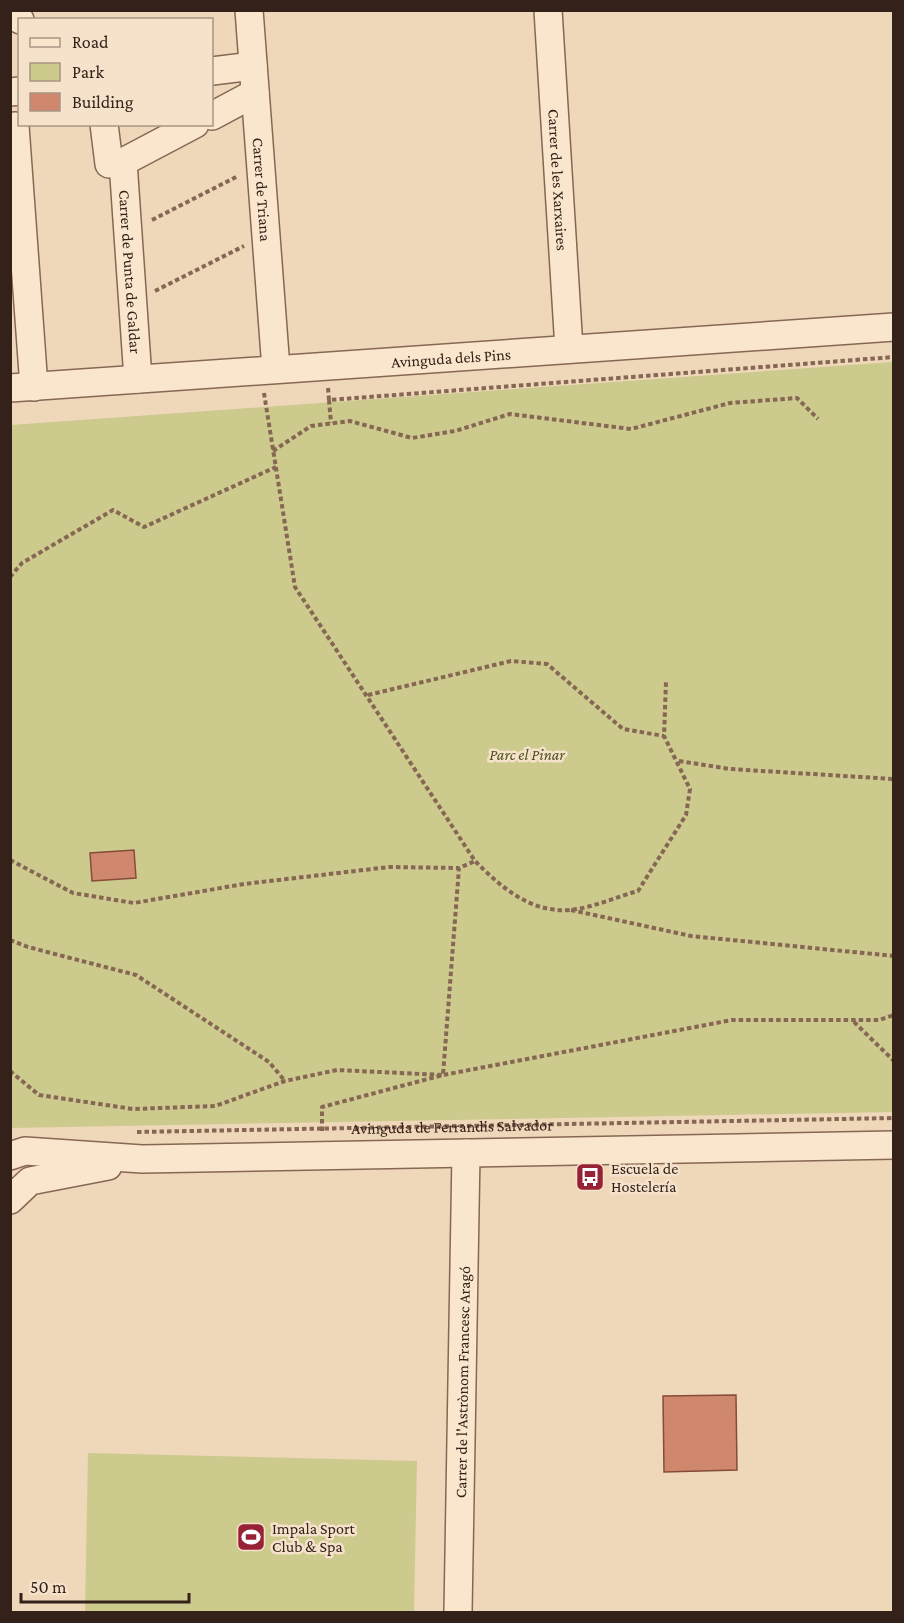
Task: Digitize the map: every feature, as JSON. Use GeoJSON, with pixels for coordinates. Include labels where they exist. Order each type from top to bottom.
{"type":"FeatureCollection","features":[{"type":"Feature","properties":{"kind":"street","name":"Carrer de Triana"},"geometry":{"type":"LineString","coordinates":[[249,10],[266,234],[268,370]]}},
{"type":"Feature","properties":{"kind":"street","name":"Carrer de les Xarxaires"},"geometry":{"type":"LineString","coordinates":[[548,10],[569,349]]}},
{"type":"Feature","properties":{"kind":"street"},"geometry":{"type":"LineString","coordinates":[[213,71],[253,66]]}},
{"type":"Feature","properties":{"kind":"street"},"geometry":{"type":"LineString","coordinates":[[213,115],[255,93]]}},
{"type":"Feature","properties":{"kind":"street"},"geometry":{"type":"LineString","coordinates":[[18,126],[22,387]]}},
{"type":"Feature","properties":{"kind":"street"},"geometry":{"type":"LineString","coordinates":[[104,126],[109,164],[123,162],[191,126]]}},
{"type":"Feature","properties":{"kind":"street","name":"Carrer de Punta de Galdar"},"geometry":{"type":"LineString","coordinates":[[123,162],[138,379]]}},
{"type":"Feature","properties":{"kind":"street","name":"Avinguda dels Pins"},"geometry":{"type":"LineString","coordinates":[[22,387],[894,327]]}},
{"type":"Feature","properties":{"kind":"street","name":"Avinguda de Ferrandis Salvador"},"geometry":{"type":"LineString","coordinates":[[10,1156],[25,1150],[142,1159],[894,1145]]}},
{"type":"Feature","properties":{"kind":"street","name":"Carrer de l'Astrònom Francesc Aragó"},"geometry":{"type":"LineString","coordinates":[[458,1612],[466,1153]]}},
{"type":"Feature","properties":{"kind":"street","name":"Avinguda de Ferrandis Salvador"},"geometry":{"type":"LineString","coordinates":[[10,1200],[30,1181],[142,1159]]}},
{"type":"Feature","properties":{"kind":"path"},"geometry":{"type":"LineString","coordinates":[[128,233],[260,164]]}},
{"type":"Feature","properties":{"kind":"path"},"geometry":{"type":"LineString","coordinates":[[133,303],[266,234]]}},
{"type":"Feature","properties":{"kind":"path"},"geometry":{"type":"LineString","coordinates":[[329,400],[894,357]]}},
{"type":"Feature","properties":{"kind":"path"},"geometry":{"type":"LineString","coordinates":[[326,366],[331,423]]}},
{"type":"Feature","properties":{"kind":"path"},"geometry":{"type":"LineString","coordinates":[[268,370],[273,451],[295,587],[475,861],[501,886],[529,904],[570,910],[691,936],[894,956]]}},
{"type":"Feature","properties":{"kind":"path"},"geometry":{"type":"LineString","coordinates":[[273,451],[311,426],[350,421],[412,438],[455,431],[510,414],[631,429],[730,403],[797,398],[818,419]]}},
{"type":"Feature","properties":{"kind":"path"},"geometry":{"type":"LineString","coordinates":[[10,577],[22,563],[113,510],[144,527],[276,467]]}},
{"type":"Feature","properties":{"kind":"path"},"geometry":{"type":"LineString","coordinates":[[368,695],[511,661],[547,664],[623,729],[664,736]]}},
{"type":"Feature","properties":{"kind":"path"},"geometry":{"type":"LineString","coordinates":[[570,910],[638,891],[686,815],[690,789],[679,761],[664,736],[666,682]]}},
{"type":"Feature","properties":{"kind":"path"},"geometry":{"type":"LineString","coordinates":[[679,761],[730,770],[894,779]]}},
{"type":"Feature","properties":{"kind":"path"},"geometry":{"type":"LineString","coordinates":[[10,860],[73,893],[134,903],[244,884],[377,869],[459,868],[475,861]]}},
{"type":"Feature","properties":{"kind":"path"},"geometry":{"type":"LineString","coordinates":[[443,1075],[459,868]]}},
{"type":"Feature","properties":{"kind":"path"},"geometry":{"type":"LineString","coordinates":[[10,940],[28,947],[136,975],[269,1062],[285,1081]]}},
{"type":"Feature","properties":{"kind":"path"},"geometry":{"type":"LineString","coordinates":[[322,1156],[322,1107],[443,1075],[732,1020],[854,1021],[879,1020],[894,1015]]}},
{"type":"Feature","properties":{"kind":"path"},"geometry":{"type":"LineString","coordinates":[[854,1021],[894,1061]]}},
{"type":"Feature","properties":{"kind":"path"},"geometry":{"type":"LineString","coordinates":[[10,1071],[39,1095],[133,1109],[215,1106],[285,1081],[337,1071],[443,1075]]}},
{"type":"Feature","properties":{"kind":"path","name":"Avinguda de Ferrandis Salvador"},"geometry":{"type":"LineString","coordinates":[[129,1132],[894,1118]]}},
{"type":"Feature","properties":{"kind":"green space","name":"Parc el Pinar"},"geometry":{"type":"Polygon","coordinates":[[[893,362],[893,1112],[11,1128],[11,425],[893,362]]]}},
{"type":"Feature","properties":{"kind":"green space","name":"Impala Sport Club & Spa"},"geometry":{"type":"Polygon","coordinates":[[[88,1453],[417,1461],[414,1612],[85,1612],[88,1453]]]}},
{"type":"Feature","properties":{"kind":"building"},"geometry":{"type":"Polygon","coordinates":[[[134,850],[136,878],[92,881],[90,853],[134,850]]]}},
{"type":"Feature","properties":{"kind":"building"},"geometry":{"type":"Polygon","coordinates":[[[736,1395],[737,1470],[664,1472],[663,1396],[736,1395]]]}},
{"type":"Feature","properties":{"kind":"place","name":"Escuela de Hostelería"},"geometry":{"type":"Point","coordinates":[590,1177]}},
{"type":"Feature","properties":{"kind":"place","name":"Impala Sport Club & Spa"},"geometry":{"type":"Point","coordinates":[251,1537]}}]}
